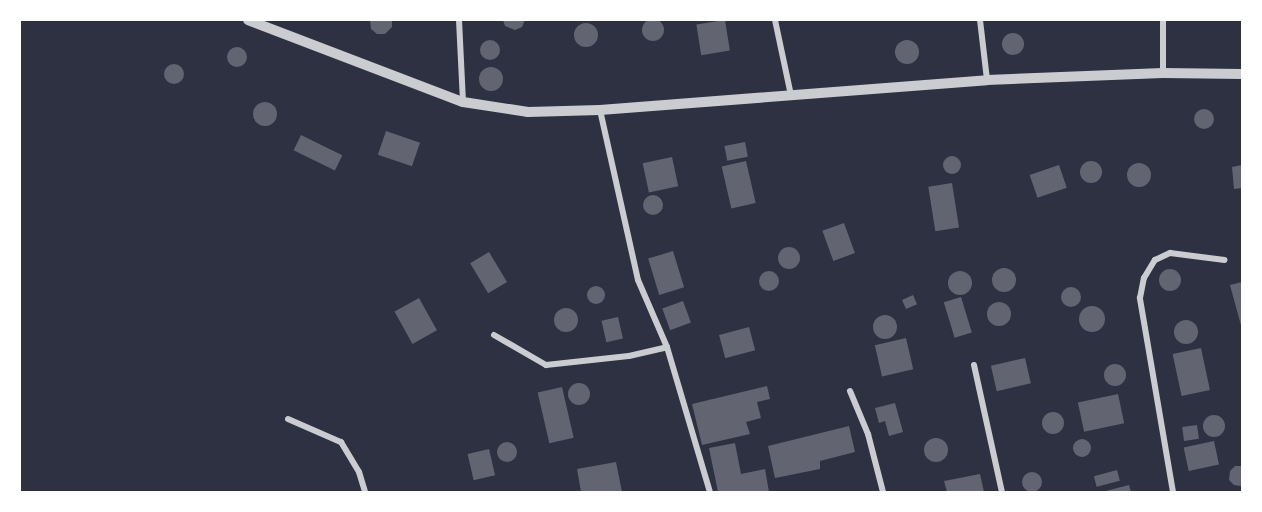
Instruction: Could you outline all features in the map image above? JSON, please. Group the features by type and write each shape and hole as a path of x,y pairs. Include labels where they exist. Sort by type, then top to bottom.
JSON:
{"street":[{"path":"248,20 463,102 528,112 600,110 987,80 1163,73 1242,74"},
{"path":"459,20 463,102"},
{"path":"775,20 791,95"},
{"path":"980,20 987,80"},
{"path":"1163,20 1163,73"},
{"path":"600,110 638,280 667,347 710,492"},
{"path":"1173,492 1140,298 1144,278 1155,260 1170,253 1225,260"},
{"path":"494,335 546,365 629,356 667,347"},
{"path":"974,364 1002,492"},
{"path":"850,391 868,434 883,492"},
{"path":"288,419 341,442 359,472 365,492"}],"building":[{"path":"649,19 657,19 664,26 664,34 657,41 649,41 642,34 642,26"},
{"path":"370,20 392,20 392,27 385,34 377,34 371,29"},
{"path":"503,20 525,20 522,27 515,30 505,26"},
{"path":"725,20 730,51 701,55 696,25"},
{"path":"586,23 594,27 598,35 594,43 586,47 578,43 574,35 578,27"},
{"path":"1013,33 1021,36 1024,44 1021,52 1013,55 1005,52 1002,44 1005,36"},
{"path":"490,40 497,43 500,50 497,57 490,60 483,57 480,50 483,43"},
{"path":"907,40 915,44 919,52 915,60 907,64 899,60 895,52 899,44"},
{"path":"233,47 241,47 247,53 247,61 241,67 233,67 227,61 227,53"},
{"path":"170,64 178,64 184,70 184,78 178,84 170,84 164,78 164,70"},
{"path":"491,67 500,70 503,79 500,88 491,91 482,88 479,79 482,70"},
{"path":"265,102 273,106 277,114 273,122 265,126 257,122 253,114 257,106"},
{"path":"1200,109 1208,109 1214,115 1214,123 1208,129 1200,129 1194,123 1194,115"},
{"path":"386,131 420,143 412,166 378,155"},
{"path":"301,135 342,155 335,170 294,150"},
{"path":"745,142 748,157 727,161 724,146"},
{"path":"948,156 956,156 961,161 959,172 948,174 943,169 943,161"},
{"path":"672,157 678,186 649,193 643,163"},
{"path":"746,161 756,203 731,209 722,167"},
{"path":"1087,161 1095,161 1102,168 1102,176 1095,183 1087,183 1080,176 1080,168"},
{"path":"1139,163 1148,166 1151,175 1148,184 1139,187 1130,184 1127,175 1130,166"},
{"path":"1059,165 1067,188 1038,198 1030,175"},
{"path":"1242,165 1242,188 1234,189 1232,167"},
{"path":"952,183 959,227 935,231 928,187"},
{"path":"649,195 657,195 663,201 663,209 657,215 649,215 643,209 643,201"},
{"path":"844,223 855,253 833,261 822,231"},
{"path":"785,247 793,247 800,254 800,262 793,269 785,269 778,262 778,254"},
{"path":"673,251 684,287 659,295 648,259"},
{"path":"489,252 507,282 488,293 470,263"},
{"path":"1004,268 1009,269 1015,275 1015,285 1009,291 1004,292 999,291 993,285 992,280 993,275 999,269"},
{"path":"1170,269 1178,272 1181,280 1178,288 1170,291 1162,288 1159,280 1162,272"},
{"path":"769,271 776,274 779,281 776,288 769,291 762,288 759,281 762,274"},
{"path":"960,271 968,275 972,283 968,291 960,295 952,291 948,283 952,275"},
{"path":"1242,282 1242,329 1230,285"},
{"path":"596,286 602,289 605,295 602,301 596,304 590,301 587,295 590,289"},
{"path":"1067,287 1075,287 1081,293 1081,301 1075,307 1067,307 1061,301 1061,293"},
{"path":"913,295 917,304 906,309 902,300"},
{"path":"961,297 972,332 955,338 944,302"},
{"path":"419,298 437,330 412,344 395,312"},
{"path":"683,301 691,323 670,330 662,309"},
{"path":"999,302 1007,306 1011,314 1007,322 999,326 991,322 987,314 991,306"},
{"path":"1092,306 1101,310 1105,319 1101,328 1092,332 1083,328 1079,319 1083,310"},
{"path":"566,308 574,312 578,320 574,328 566,332 558,328 554,320 558,312"},
{"path":"885,315 894,318 897,327 894,336 885,339 876,336 873,327 876,318"},
{"path":"618,317 623,338 606,342 601,321"},
{"path":"1186,320 1195,323 1198,332 1195,341 1186,344 1177,341 1174,332 1177,323"},
{"path":"749,327 755,350 725,358 719,335"},
{"path":"906,338 913,369 882,376 875,345"},
{"path":"1201,348 1210,390 1182,396 1173,354"},
{"path":"1025,358 1031,383 997,391 991,366"},
{"path":"1115,364 1123,367 1126,375 1123,383 1115,386 1107,383 1104,375 1107,367"},
{"path":"579,383 587,386 590,394 587,402 579,405 571,402 568,394 571,386"},
{"path":"767,386 770,399 757,402 761,418 746,422 750,434 702,445 692,404"},
{"path":"562,387 574,438 549,443 538,393"},
{"path":"1118,394 1124,423 1084,432 1078,403"},
{"path":"895,403 903,432 889,436 885,421 879,423 875,408"},
{"path":"1053,412 1061,415 1064,423 1061,431 1053,434 1045,431 1042,423 1045,415"},
{"path":"1214,415 1224,422 1225,426 1218,436 1214,437 1204,430 1203,426 1210,416"},
{"path":"1197,425 1199,439 1184,441 1182,427"},
{"path":"849,426 855,452 820,461 820,469 775,478 768,446"},
{"path":"936,438 944,442 948,450 944,458 936,462 928,458 924,450 928,442"},
{"path":"1082,439 1088,442 1091,448 1088,454 1082,457 1076,454 1073,448 1076,442"},
{"path":"1214,441 1219,464 1189,471 1184,447"},
{"path":"503,442 511,442 517,448 517,456 511,462 503,462 497,456 497,448"},
{"path":"735,443 741,474 765,469 769,492 718,492 709,448"},
{"path":"489,449 495,475 474,480 468,454"},
{"path":"616,462 622,492 581,492 577,469"},
{"path":"1235,466 1242,466 1241,486 1234,485 1229,480 1230,471"},
{"path":"1117,470 1120,481 1097,487 1094,476"},
{"path":"1028,472 1036,472 1042,478 1042,486 1036,492 1028,492 1022,486 1022,478"},
{"path":"980,474 984,492 947,492 944,481"},
{"path":"1129,485 1131,492 1102,492"}]}
